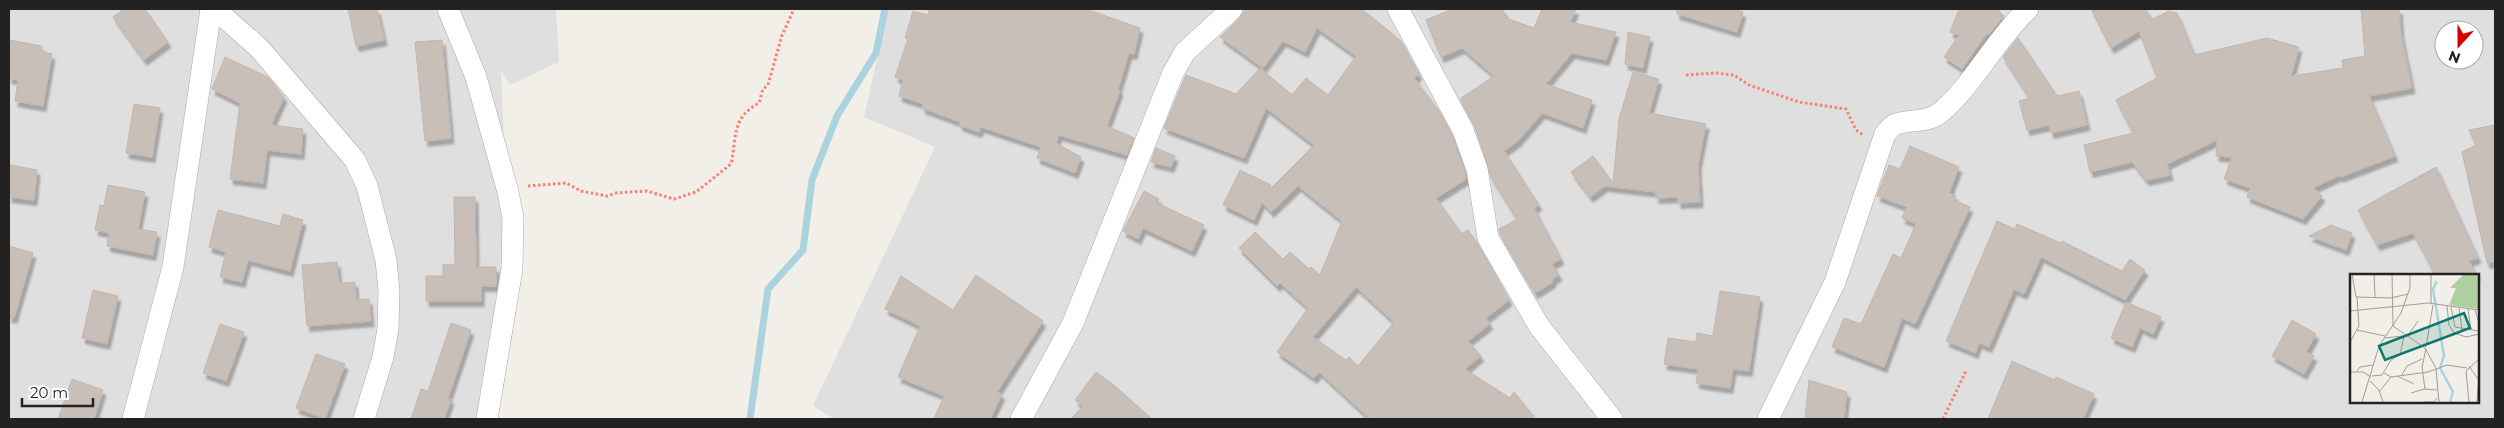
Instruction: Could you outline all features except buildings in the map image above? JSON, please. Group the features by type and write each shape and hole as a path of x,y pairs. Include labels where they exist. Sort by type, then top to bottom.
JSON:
{"street":[{"path":"133,419 173,266 213,9"},
{"path":"213,9 260,49 355,160 368,186 386,260 389,291 388,329 383,357 364,419"},
{"path":"448,9 476,77 508,192 513,218 512,269 487,419"},
{"path":"1021,419 1072,323 1172,73 1185,52 1232,9"},
{"path":"1398,9 1463,130 1477,169 1488,238 1522,300 1539,326 1612,419"},
{"path":"1768,419 1835,282 1885,134 1895,124 1923,120 1939,114 1954,99 2008,28 2028,9"}],"path":[{"path":"508,192 536,184 566,183 581,191 607,196 616,192 647,191 674,199 696,192 731,164 739,120 749,108 759,103 763,89 768,85 782,35 794,9"},
{"path":"1686,75 1714,73 1734,75 1749,85 1799,102 1846,110 1856,130 1880,147"},
{"path":"1943,419 1966,371"}],"shaded area":[{"path":"9,9 556,9 559,62 510,85 501,70 512,336 494,419 9,419"},
{"path":"888,9 2495,9 2495,419 834,419 813,406 935,147 864,117"}],"waterway":[{"path":"750,419 768,289 803,250 812,180 837,116 876,53 885,9"}]}
